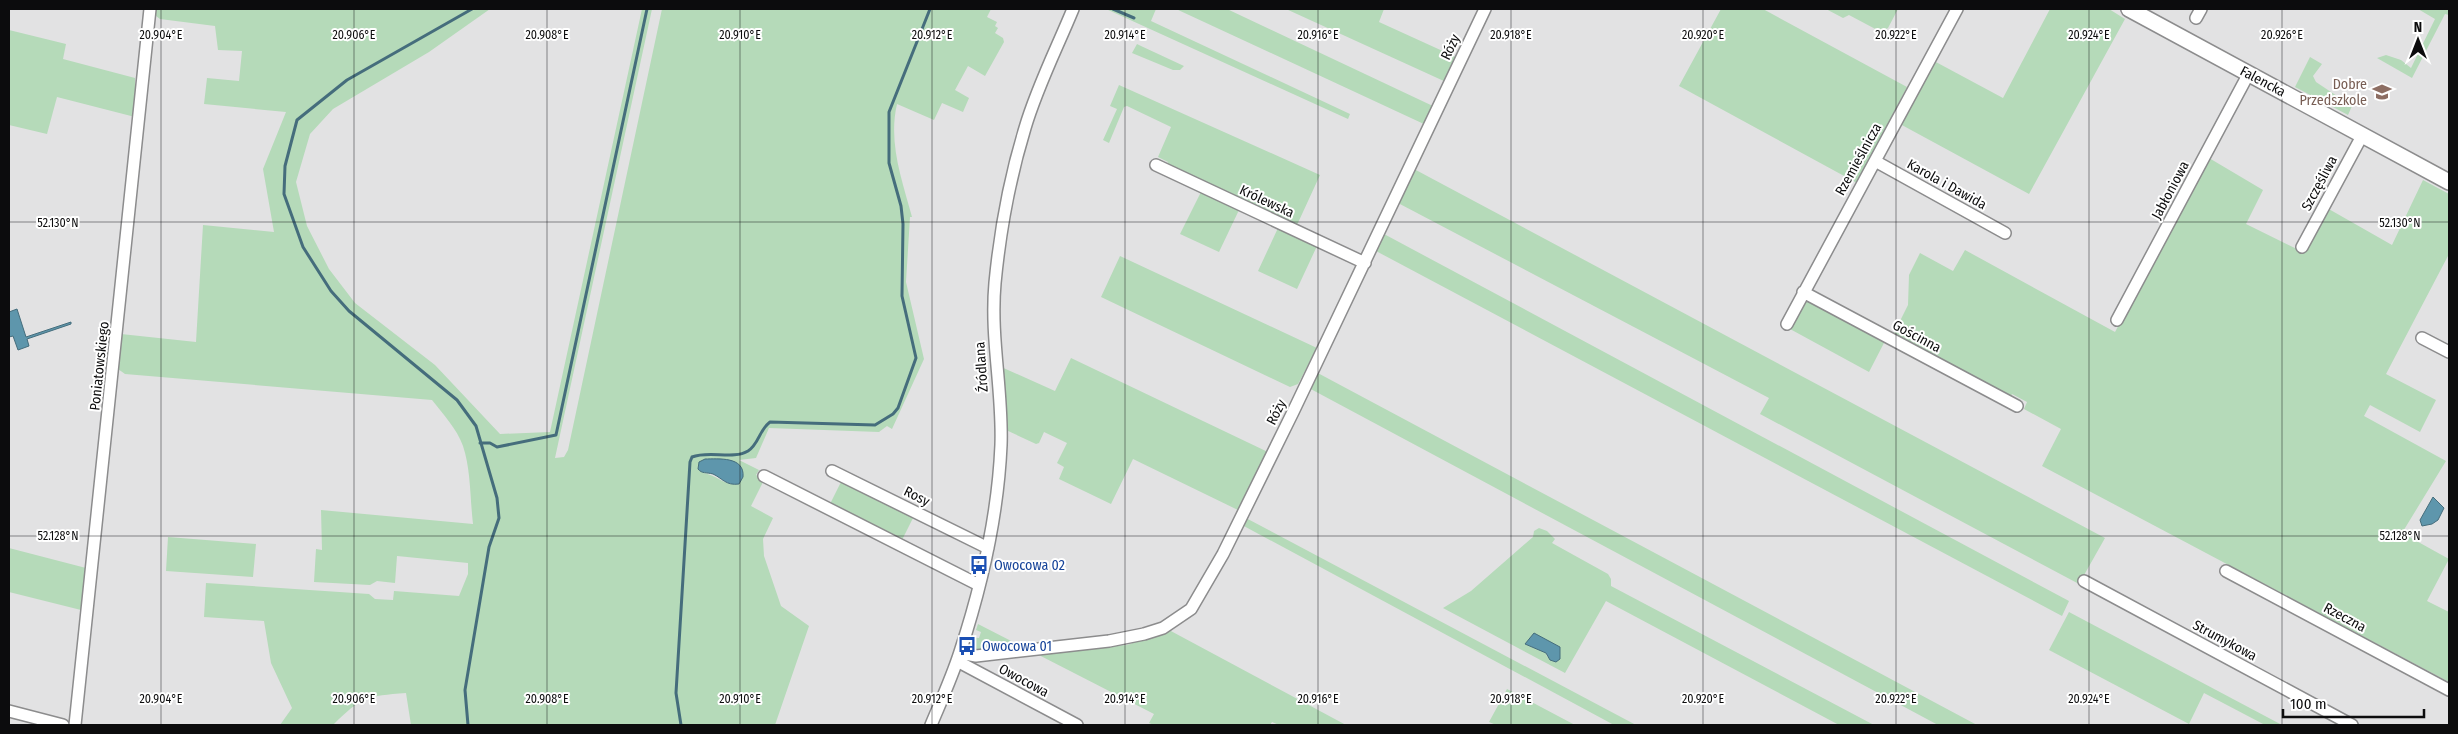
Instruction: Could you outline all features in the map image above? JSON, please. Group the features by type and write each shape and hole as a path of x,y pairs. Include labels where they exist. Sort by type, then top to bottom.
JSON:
{"street":[{"name":"Poniatowskiego","path":"75,725 150,9"},
{"name":"Źródlana","path":"931,725 958,657 979,585 993,520 1001,443 993,310 998,253 1014,167 1025,127 1073,9"},
{"name":"Róży","path":"958,657 1109,641 1163,628 1190,610 1223,554 1365,263 1485,9"},
{"name":"Rzemieślnicza","path":"1787,324 1957,9"},
{"name":"Falencka","path":"2129,9 2449,182"},
{"name":"Jabłoniowa","path":"2117,320 2249,73"},
{"name":"Szczęśliwa","path":"2302,247 2363,134"},
{"name":"Karola i Dawida","path":"1875,161 2005,232"},
{"name":"Królewska","path":"1156,165 1365,263"},
{"name":"Gościnna","path":"1803,292 2016,406"},
{"path":"2422,338 2449,352"},
{"name":"Rosy","path":"832,471 988,548"},
{"path":"764,476 979,585"},
{"name":"Rzeczna","path":"2226,571 2449,690"},
{"name":"Strumykowa","path":"2084,581 2352,725"},
{"name":"Owocowa","path":"958,657 1058,721 1077,725"},
{"path":"9,711 63,725"}],"green space":[{"path":"154,9 490,9 429,52 333,109 310,134 296,182 307,226 329,269 355,303 435,365 500,434 550,432 642,9 652,9 555,458 564,457 568,450 662,9 991,9 987,17 997,22 995,26 998,28 995,33 1003,38 1004,42 985,76 968,66 955,90 969,98 963,112 942,103 934,120 897,104 894,133 895,147 900,175 912,217 910,217 906,282 924,359 892,429 887,426 879,432 769,428 756,458 739,460 759,470 756,475 764,480 751,506 773,518 763,539 764,556 781,606 809,626 775,725 411,725 406,693 382,695 358,703 333,725 280,725 292,708 271,663 264,621 204,617 206,583 369,594 375,599 393,600 394,591 459,596 468,574 468,563 397,556 395,583 377,581 370,585 314,582 316,549 322,550 321,510 473,524 468,465 463,446 457,434 432,400 125,374 118,369 121,334 196,342 203,225 274,232 263,169 286,112 204,104 207,78 239,81 242,51 218,50 215,26 160,19 156,16","holes":["703,473 743,477 739,484 734,484"]},
{"path":"1106,9 1156,9 1151,21 1350,114 1348,119"},
{"path":"1176,9 1227,9 1435,107 1426,125"},
{"path":"1286,9 1384,9 1379,22 1458,58 1446,82"},
{"path":"1721,9 1763,9 1907,87 1857,183 1679,86"},
{"path":"1826,9 1898,9 1888,28 1881,32 1849,15 1843,18"},
{"path":"2050,9 2109,9 2125,19 2029,194 1900,124 1934,61 2003,98"},
{"path":"2418,9 2449,9 2449,15 2445,14 2412,78 2377,58 2386,55 2401,60 2411,68 2435,19"},
{"path":"9,30 66,44 63,59 135,78 135,117 57,97 47,134 9,125"},
{"path":"1137,44 1184,66 1180,70 1173,70 1132,53"},
{"path":"2310,57 2322,64 2313,76 2316,82 2352,106 2348,115 2295,87"},
{"path":"1119,85 1320,175 1297,225 1167,164 1168,162 1158,157 1171,127 1127,106 1124,107 1109,143 1103,140 1117,109 1110,106"},
{"path":"2209,158 2263,190 2246,224 2303,252 2327,208 2392,245 2423,180 2449,194 2449,254 2386,374 2436,400 2420,432 2370,405 2364,416 2446,461 2402,533 2449,559 2427,601 2449,612 2449,682 2042,466 2061,429 2024,409 2027,402 2012,394 2010,398 1893,335 1908,305 1909,275 1920,253 1953,271 1965,250 2115,332"},
{"path":"1414,169 2105,538 2079,584 1760,414 1769,398 1398,203"},
{"path":"1201,192 1239,210 1219,252 1180,234"},
{"path":"1278,228 1317,246 1297,289 1258,271"},
{"path":"1384,234 2069,601 2062,616 1376,251"},
{"path":"1120,256 1317,348 1298,384 1290,387 1101,297"},
{"path":"1806,299 1885,341 1869,372 1790,329"},
{"path":"1071,358 1270,453 1240,511 1133,459 1111,504 1059,479 1064,467 1057,463 1067,443 1044,432 1039,443 1036,444 1006,430 999,366 1055,391"},
{"path":"1314,371 1977,725 1938,725 1307,387"},
{"path":"842,480 914,516 901,542 829,506"},
{"path":"1244,517 1636,725 1614,725 1242,525"},
{"path":"1539,528 1547,531 1555,539 1552,543 1608,574 1611,579 1611,586 1874,725 1839,725 1606,601 1565,673 1443,608 1471,591 1533,537 1534,531","holes":["1525,644 1560,647 1547,657 1546,653"]},
{"path":"168,537 256,544 253,577 166,571"},
{"path":"9,548 86,568 81,610 9,592"},
{"path":"2069,612 2282,725 2265,725 2204,693 2189,724 2049,650"},
{"path":"978,624 1021,646 978,652 968,649 971,637 979,638 981,632 976,630"},
{"path":"1169,630 1346,725 1279,725 1272,722 1270,725 1154,725 1149,723 1154,714 1033,652 1127,645"},
{"path":"1507,689 1575,725 1496,725 1489,722"}],"water":[{"path":"17,309 26,337 71,322 71,324 27,339 29,346 18,350 13,336 9,337 9,312"},
{"path":"705,459 730,460 740,465 743,477 739,484 727,483 713,474 700,471 698,469 699,462"},
{"path":"2433,497 2444,508 2438,520 2432,524 2422,526 2420,520"},
{"path":"1534,633 1560,647 1560,659 1556,662 1550,660 1546,653 1525,644"}],"waterway":[{"path":"468,725 465,690 489,547 499,518 497,498 476,426 457,400 349,311 331,291 303,247 284,194 285,166 297,120 347,80 472,9"},
{"path":"480,443 490,443 497,447 556,435 647,9"},
{"path":"681,725 676,693 690,462 692,457 706,454 742,454 755,445 763,429 770,422 875,425 893,414 898,408 916,358 902,296 903,224 901,206 889,163 889,112 930,9"},
{"path":"1113,9 1134,18"}],"place":[{"name":"Dobre Przedszkole","path":"2382,92"},
{"name":"Owocowa 02","path":"979,565"},
{"name":"Owocowa 01","path":"967,646"}]}
